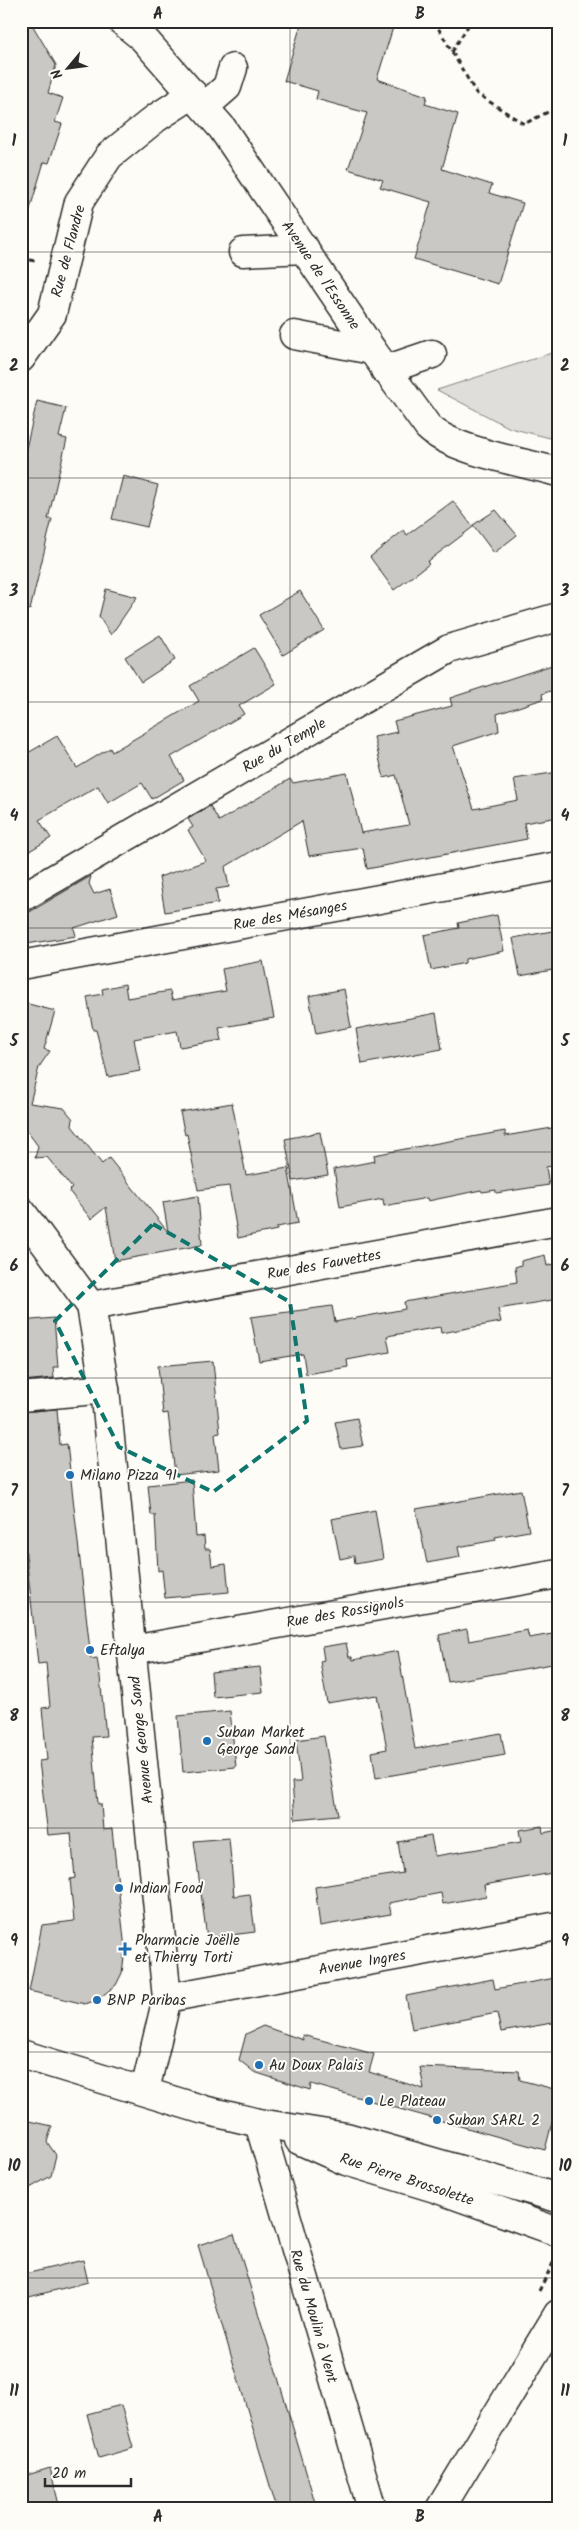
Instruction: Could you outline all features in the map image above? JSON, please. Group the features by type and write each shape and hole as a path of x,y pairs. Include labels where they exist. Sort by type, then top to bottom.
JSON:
{"street":[{"name":"Avenue de l'Essonne","path":"122,21 143,38 222,128 378,360 420,418 436,435 458,445 558,472"},
{"name":"Rue de Flandre","path":"21,358 52,314 79,202 109,156 156,118 227,87 233,68"},
{"path":"243,252 305,250"},
{"path":"294,334 378,360 432,354"},
{"name":"Rue du Temple","path":"21,898 449,649 558,617"},
{"name":"Rue des Mésanges","path":"21,964 558,866"},
{"name":"Avenue George Sand","path":"21,1211 91,1306 105,1388 167,1998 145,2090"},
{"name":"Rue des Fauvettes","path":"91,1306 558,1221"},
{"path":"21,1397 105,1388"},
{"name":"Rue des Rossignols","path":"132,1650 558,1574"},
{"name":"Avenue Ingres","path":"167,1998 558,1926"},
{"name":"Rue Pierre Brossolette","path":"21,2054 145,2090 204,2110 258,2123 346,2138 558,2198"},
{"name":"Rue Pierre Brossolette","path":"258,2123 346,2161 435,2188 558,2232"},
{"name":"Rue du Moulin à Vent","path":"258,2123 372,2509"},
{"path":"440,2509 558,2314"}],"path":[{"path":"434,21 476,93 524,124 558,107"},
{"path":"452,52 471,21"}],"highlighted area":[{"path":"153,1224 290,1302 307,1421 213,1492 119,1447 55,1321"}],"shaded area":[{"path":"558,351 558,440 510,428 437,390"}],"building":[{"path":"21,21 30,21 56,65 48,93 63,98 55,122 62,124 49,163 44,162 27,219 21,218"},
{"path":"302,21 395,21 377,79 427,96 425,104 458,114 442,169 492,185 489,193 523,203 498,284 414,259 431,202 380,187 383,180 348,169 367,113 316,99 318,91 284,81"},
{"path":"37,401 66,408 59,437 67,439 48,519 52,519 30,610 21,609 21,470"},
{"path":"123,476 158,485 147,527 112,519"},
{"path":"453,501 473,527 394,590 370,557 404,530 407,535"},
{"path":"496,510 517,535 494,553 473,525"},
{"path":"106,589 137,597 111,635 99,617"},
{"path":"300,591 324,630 283,655 259,615"},
{"path":"160,635 175,660 141,682 125,657"},
{"path":"254,648 276,684 239,706 244,714 171,757 184,780 152,799 142,783 108,803 98,786 39,820 51,838 21,856 21,757 57,736 77,768 110,748 112,752 199,701 190,686"},
{"path":"558,663 558,688 542,694 543,699 497,714 499,731 453,746 474,809 518,800 514,779 558,772 558,817 524,823 527,839 367,869 363,848 309,856 302,821 225,867 229,887 216,889 218,903 165,912 159,877 206,861 188,830 193,827 188,819 210,806 219,821 290,779 293,783 347,773 361,833 409,825 396,775 384,778 374,737 397,732 394,721 452,706 450,698"},
{"path":"91,876 89,884 94,894 110,889 118,914 74,928 76,936 27,944 21,917"},
{"path":"497,915 504,951 465,959 465,963 431,970 424,935 459,928 458,923"},
{"path":"558,930 558,969 520,976 513,938"},
{"path":"263,961 274,1018 219,1028 222,1040 180,1047 177,1031 134,1039 140,1071 108,1077 96,1030 93,1030 87,997 103,994 102,989 125,984 127,998 170,991 172,1000 226,991 222,969"},
{"path":"344,989 351,1027 316,1034 309,996"},
{"path":"21,1002 55,1011 44,1049 50,1051 39,1067 30,1103 64,1108 73,1119 72,1126 102,1164 109,1158 168,1232 163,1202 198,1196 202,1245 115,1261 106,1207 91,1219 69,1191 72,1188 47,1157 35,1158 38,1146 21,1123"},
{"path":"436,1013 442,1049 362,1064 356,1029"},
{"path":"232,1103 246,1175 288,1168 298,1223 277,1227 277,1230 238,1238 229,1186 198,1190 187,1134 185,1135 180,1112"},
{"path":"558,1127 558,1165 546,1167 549,1185 496,1193 496,1190 482,1192 481,1190 428,1201 427,1198 384,1206 383,1199 340,1207 334,1169 375,1161 374,1155 405,1149 505,1131 505,1136"},
{"path":"320,1132 328,1175 293,1181 285,1139"},
{"path":"545,1255 547,1266 558,1263 558,1299 498,1309 501,1322 441,1333 440,1327 387,1336 390,1352 347,1360 348,1367 306,1374 303,1354 259,1361 251,1317 332,1306 335,1322 405,1309 404,1302 517,1282 515,1267 521,1265 521,1261"},
{"path":"54,1318 58,1367 53,1367 54,1378 21,1381 21,1321"},
{"path":"213,1361 220,1433 215,1434 219,1470 175,1475 168,1413 163,1414 158,1366"},
{"path":"57,1409 60,1445 67,1444 91,1659 97,1658 100,1677 106,1736 92,1737 98,1804 101,1804 103,1830 112,1829 125,1949 122,1973 116,1985 97,2000 85,2004 29,1991 42,1925 74,1921 70,1879 75,1878 71,1833 48,1835 39,1761 47,1760 42,1708 50,1707 46,1663 38,1664 21,1509 21,1412"},
{"path":"357,1418 363,1446 341,1449 335,1422"},
{"path":"192,1480 196,1537 204,1536 205,1549 210,1549 212,1566 226,1564 229,1592 165,1598 162,1570 158,1571 155,1515 151,1515 148,1485"},
{"path":"521,1490 529,1531 495,1537 496,1540 458,1547 460,1557 427,1563 416,1509"},
{"path":"375,1510 383,1559 355,1564 354,1556 340,1559 332,1519"},
{"path":"467,1629 469,1641 527,1630 529,1638 558,1633 558,1663 448,1682 439,1635"},
{"path":"346,1643 349,1657 352,1657 353,1660 398,1651 415,1749 501,1733 505,1755 376,1778 372,1752 387,1749 377,1695 327,1703 320,1661 324,1660 322,1647"},
{"path":"260,1667 263,1692 213,1697 211,1672"},
{"name":"Suban Market George Sand","path":"230,1711 236,1767 183,1772 178,1716"},
{"path":"324,1736 338,1815 295,1819 292,1782 301,1782 296,1740"},
{"path":"542,1826 543,1833 558,1830 558,1872 484,1885 486,1896 443,1904 441,1893 389,1903 391,1914 320,1926 315,1887 403,1873 398,1842 431,1836 435,1856 521,1842 519,1830"},
{"path":"229,1838 234,1896 250,1894 255,1932 207,1938 194,1841"},
{"path":"555,1978 558,2022 501,2032 497,2013 412,2029 406,1996 493,1979 495,1989"},
{"path":"263,2026 303,2040 302,2035 374,2054 369,2072 424,2089 420,2067 519,2071 520,2080 554,2089 558,2099 545,2150 311,2084 310,2090 254,2072 239,2060 246,2034"},
{"path":"21,2119 52,2126 47,2142 56,2155 51,2176 21,2193"},
{"path":"234,2234 317,2509 277,2509 198,2245"},
{"path":"83,2260 88,2282 21,2299 21,2275"},
{"path":"121,2405 133,2448 99,2458 87,2414"},
{"path":"50,2468 60,2509 21,2509 21,2477"}],"place":[{"name":"Milano Pizza 91","path":"70,1475"},
{"name":"Eftalya","path":"90,1650"},
{"name":"Suban Market George Sand","path":"207,1741"},
{"name":"Indian Food","path":"119,1888"},
{"name":"Pharmacie Joëlle et Thierry Torti","path":"125,1949"},
{"name":"BNP Paribas","path":"97,2000"},
{"name":"Au Doux Palais","path":"259,2065"},
{"name":"Le Plateau","path":"369,2101"},
{"name":"Suban SARL 2","path":"437,2120"}]}
